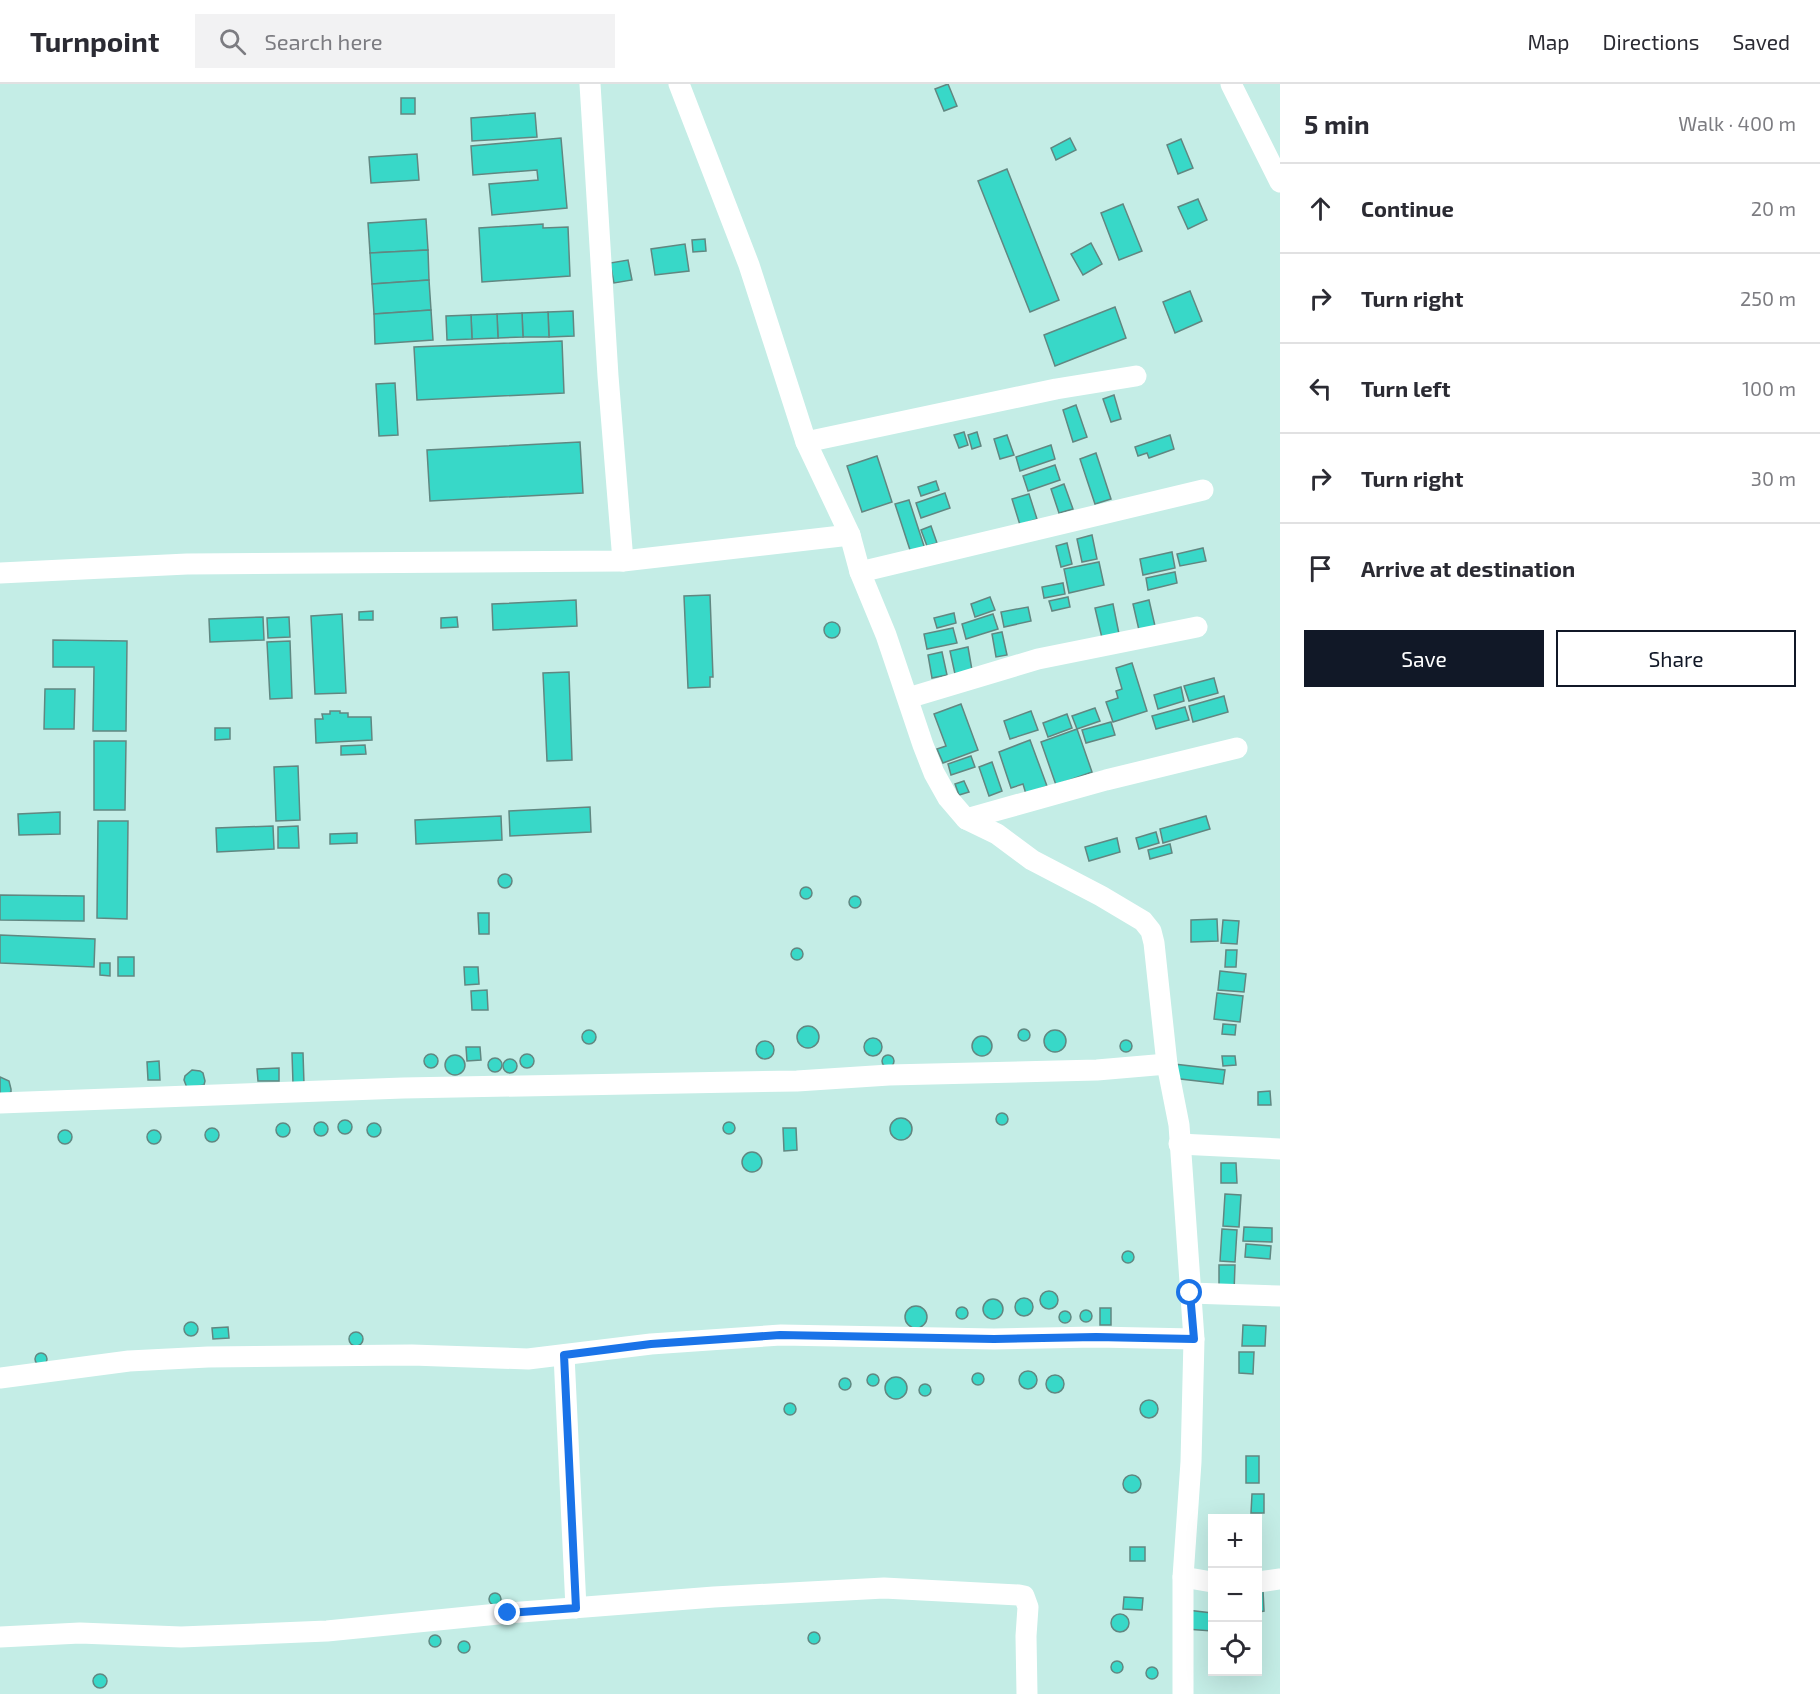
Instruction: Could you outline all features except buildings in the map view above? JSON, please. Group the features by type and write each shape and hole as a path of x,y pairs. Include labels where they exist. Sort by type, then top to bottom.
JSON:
{"street":[{"path":"590,84 608,376 623,561"},
{"path":"679,84 749,265 806,442 850,535 860,572 886,635 934,773 948,798 966,819 997,834 1032,860 1143,921 1154,943 1167,1064 1179,1125 1194,1339 1191,1462 1183,1577 1183,1694"},
{"path":"1231,84 1280,182"},
{"path":"806,442 1056,389 1136,376"},
{"path":"860,572 1203,490"},
{"path":"0,573 187,564 623,561 850,535"},
{"path":"908,698 1038,659 1197,627"},
{"path":"966,819 1106,780 1237,748"},
{"path":"0,1102 403,1088 797,1081 889,1075 1097,1070 1167,1064"},
{"path":"1179,1144 1280,1149"},
{"path":"1190,1293 1280,1296"},
{"path":"0,1378 119,1362 208,1357 412,1355 528,1359 651,1344 780,1335 994,1339 1096,1337 1194,1339"},
{"path":"564,1355 576,1608"},
{"path":"1183,1577 1208,1581"},
{"path":"1262,1581 1280,1579"},
{"path":"0,1637 80,1633 181,1637 327,1631 508,1613 884,1588 1019,1595 1024,1596 1028,1607 1027,1694"}],"route":[{"path":"508,1613 576,1608 564,1355 651,1344 780,1335 830,1334 994,1339 1096,1337 1194,1339 1190,1293"}]}
